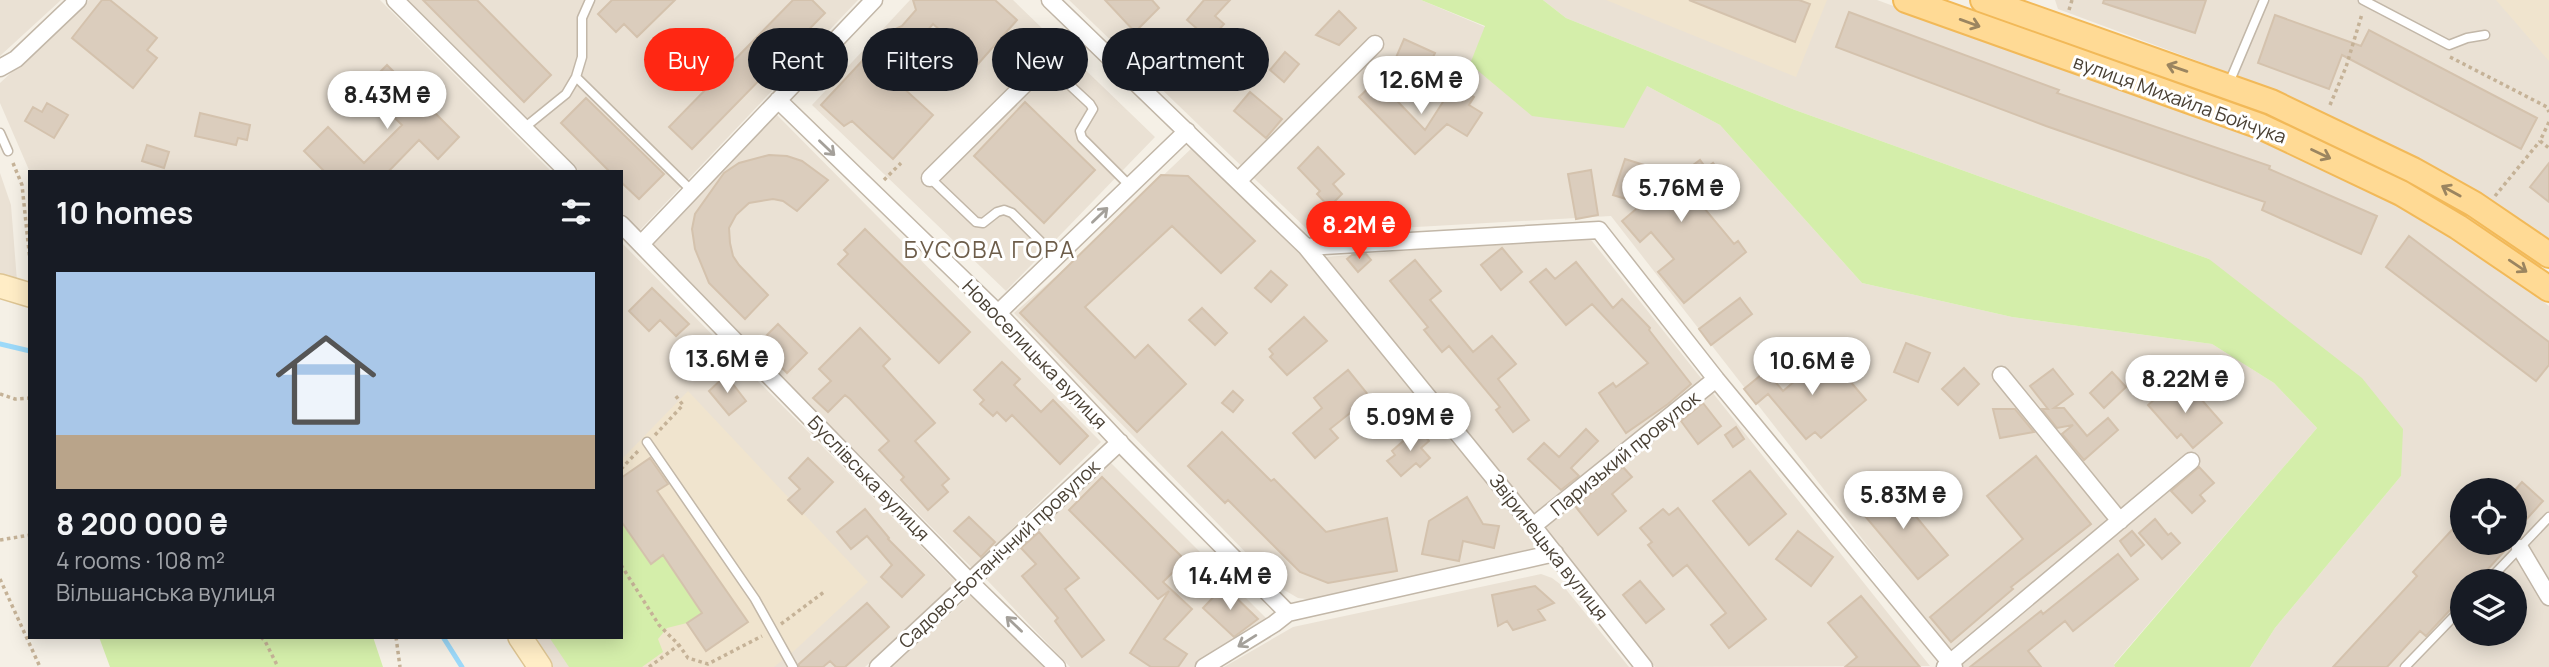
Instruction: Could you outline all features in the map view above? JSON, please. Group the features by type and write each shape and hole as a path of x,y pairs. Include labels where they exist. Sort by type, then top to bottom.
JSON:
{"main road":[{"name":"вулиця Михайла Бойчука","path":"1906,0 2260,126 2401,193 2458,227 2549,289"},
{"name":"вулиця Михайла Бойчука","path":"1983,0 2271,102 2413,170 2474,204 2549,255"}],"street":[{"path":"0,68 16,60 79,0"},
{"path":"395,0 566,170"},
{"path":"641,244 874,0"},
{"name":"Звіринецька вулиця","path":"1050,0 1306,247 1555,553 1640,666"},
{"path":"1238,181 1375,44"},
{"path":"930,178 1019,91"},
{"name":"Новоселицька вулиця","path":"778,100 998,313 1288,613"},
{"path":"998,313 1187,131"},
{"name":"Буслівська вулиця","path":"623,226 970,582 1057,667"},
{"path":"1306,247 1599,230 1716,379 1950,666 2191,461"},
{"path":"0,286 28,294"},
{"path":"2001,375 2120,521"},
{"name":"Паризький провулок","path":"1533,526 1716,379"},
{"name":"Садово-Ботанічний провулок","path":"878,667 1120,442"},
{"path":"1204,667 1288,613 1555,553"},
{"path":"2524,555 2549,597"},
{"path":"521,639 540,667"}],"lane":[{"path":"524,128 566,94 576,77 582,57 582,19 590,0"},
{"path":"2228,86 2264,0"},
{"path":"2363,0 2449,45 2485,35"},
{"path":"576,77 692,191"},
{"path":"1076,91 1093,109 1080,131 1082,138 1130,186"},
{"path":"0,133 8,151"},
{"path":"930,178 976,222 982,223 1004,209 1012,213 1056,257"},
{"path":"650,439 755,599 793,667"},
{"path":"2527,541 2549,517"},
{"path":"2500,569 2513,555"},
{"path":"2405,667 2450,620"}],"path":[{"path":"2330,105 2346,67 2362,12"},
{"path":"2549,122 2540,141 2549,148"},
{"path":"8,151 22,185 28,242"},
{"path":"873,192 901,163"},
{"path":"0,394 15,399 28,398"},
{"path":"650,439 683,405 675,395"},
{"path":"0,540 28,535"},
{"path":"623,568 659,625 688,658 708,664 772,630 824,592"},
{"path":"0,579 40,667"},
{"path":"263,639 278,667"},
{"path":"396,639 400,667"},
{"path":"649,667 679,645"}],"shaded area":[{"path":"0,0 61,0 0,56"},
{"path":"89,0 380,0 550,170 29,170 0,103 0,83"},
{"path":"397,0 858,0 831,28 748,28 748,91 772,91 639,231 623,216 623,170 575,170"},
{"path":"910,0 1013,0 1042,28 992,28 992,91 1088,91 1088,72 1102,86 1102,91 1107,91 1155,137 1006,291 812,105 825,91 848,91 848,66 862,51 862,91 978,91 978,28 884,28"},
{"path":"1069,0 1421,0 1485,27 1647,86 1720,125 1862,283 2012,317 2212,344 2274,383 2317,428 2114,664 2115,667 1962,667 1611,216 1311,233 1164,91 1269,91 1269,28 1102,28 1102,32"},
{"path":"1543,0 1877,0 2280,146 2374,190 2463,242 2549,306 2549,667 2250,667 2275,628 2401,476 2209,259 1795,110 1566,18"},
{"path":"1606,0 1827,0 1796,77"},
{"path":"2055,0 2549,0 2549,238 2441,174 2249,80 2058,9"},
{"path":"2496,0 2549,0 2549,61"},
{"path":"776,114 1101,442 972,568 650,244"},
{"path":"1195,145 1310,260 1534,537 1533,551 1323,601 1298,598 1279,587 1014,313 1077,258"},
{"path":"0,173 11,205 17,281 0,275"},
{"path":"1588,236 1930,666 1655,667 1326,257"},
{"path":"623,244 957,583 865,667 553,667 532,639 623,639"},
{"path":"688,391 868,582 774,667 596,667 619,639 623,639 623,458"},
{"path":"1109,461 1273,625 1198,667 1070,667 987,580"},
{"path":"1541,574 1564,587 1629,667 1224,667 1293,627"},
{"path":"973,593 1048,667 890,667"}],"green space":[{"path":"1421,0 1543,0 1566,18 1795,110 2209,259 2362,378 2403,429 2401,476 2275,628 2250,667 2115,667 2317,428 2274,383 2212,344 2012,317 1862,283 1720,125 1647,86 1624,128 1532,116 1470,64 1485,26"},
{"path":"623,524 650,563 663,555 702,613 687,623 667,628 658,639 663,652 642,667 569,667 550,639 623,639"},
{"path":"100,639 374,639 383,667 110,667"}],"building":[{"path":"102,0 110,0 157,38 147,50 157,58 133,88 72,38"},
{"path":"423,0 477,0 551,75 524,102"},
{"path":"612,0 675,0 637,37 624,24 616,32 598,14"},
{"path":"793,0 812,0 825,13 810,28 766,28"},
{"path":"913,0 995,0 1017,20 1010,28 992,28 992,48 978,64 978,28 938,28 933,24 930,28 898,28 916,10"},
{"path":"1105,0 1152,0 1159,8 1139,28 1131,28"},
{"path":"1204,0 1230,0 1215,16 1224,24 1220,28 1196,28 1187,20"},
{"path":"1689,0 1799,0 1810,4 1795,42"},
{"path":"2104,0 2206,0 2195,33 2103,3"},
{"path":"1339,11 1356,28 1339,45 1316,35"},
{"path":"1849,12 2059,90 2057,93 2270,166 2269,169 2377,216 2361,254 2262,210 2265,202 2046,126 1836,47"},
{"path":"2275,15 2361,46 2369,30 2537,118 2521,149 2342,55 2329,89 2258,63"},
{"path":"1404,39 1435,53 1421,82 1391,69"},
{"path":"748,46 749,91 692,149 669,127 704,91 734,91 734,60"},
{"path":"1285,52 1299,64 1284,82 1270,70"},
{"path":"862,61 862,91 907,91 933,115 893,159 852,121 844,126 821,105 834,91 848,91 848,76"},
{"path":"387,65 459,137 438,159 419,140 390,170 323,170 304,151 328,127 364,163 402,125 364,88"},
{"path":"1377,80 1425,130 1450,91 1455,93 1459,87 1474,97 1469,105 1482,113 1467,136 1447,124 1415,154 1359,97"},
{"path":"1250,92 1282,119 1266,138 1234,111"},
{"path":"586,98 664,174 639,199 623,184 623,170 608,170 561,123"},
{"path":"1025,102 1095,170 1044,223 974,156"},
{"path":"47,103 68,115 54,138 25,121 33,107 42,112"},
{"path":"200,113 250,125 247,140 238,138 236,145 195,136"},
{"path":"147,145 169,152 164,168 142,161"},
{"path":"1318,147 1344,174 1333,184 1342,194 1329,207 1317,194 1320,191 1298,168"},
{"path":"769,155 787,156 802,161 828,180 797,211 783,201 773,199 749,203 736,215 729,228 733,256 768,295 745,319 709,283 695,249 692,229 695,214 724,173 739,163"},
{"path":"1625,159 1644,165 1640,177 1666,185 1700,160 1706,168 1713,163 1731,187 1704,208 1734,244 1738,241 1746,252 1684,303 1658,272 1674,259 1651,232 1640,242 1622,221 1642,204 1613,195"},
{"path":"2549,163 2549,202 2530,187"},
{"path":"1591,170 1598,215 1576,219 1568,174"},
{"path":"1161,175 1188,176 1255,241 1221,273 1172,226 1085,307 1135,358 1148,345 1186,384 1137,432 1020,313"},
{"path":"865,229 970,332 939,363 838,264 848,254 844,250"},
{"path":"2409,236 2549,342 2549,365 2536,381 2386,267"},
{"path":"1502,248 1522,272 1501,290 1481,265"},
{"path":"1366,254 1371,260 1358,272 1347,259 1352,255"},
{"path":"1415,260 1441,291 1430,300 1473,352 1492,336 1516,364 1498,379 1529,420 1513,432 1496,410 1500,407 1449,346 1442,352 1424,330 1428,327 1390,281"},
{"path":"1576,262 1613,308 1622,299 1650,328 1691,384 1668,404 1626,433 1599,393 1613,383 1616,387 1648,363 1592,304 1566,325 1530,282 1546,269 1555,279"},
{"path":"1271,271 1287,285 1271,302 1255,288"},
{"path":"652,288 689,324 676,336 660,320 649,331 629,311"},
{"path":"1740,298 1752,314 1711,345 1699,329"},
{"path":"1202,308 1227,333 1215,345 1189,320"},
{"path":"1304,317 1327,341 1287,375 1270,357 1273,354 1269,349"},
{"path":"778,324 807,353 787,373 758,344"},
{"path":"860,328 890,359 883,366 935,423 915,441 949,479 942,485 948,492 928,510 901,480 904,477 879,450 889,441 850,399 845,395 828,412 813,398 831,381 819,369"},
{"path":"1906,343 1930,353 1918,382 1894,372"},
{"path":"1827,354 1866,400 1821,438 1815,432 1806,439 1768,394 1756,404 1744,389 1766,371 1783,391"},
{"path":"1002,362 1020,379 1014,385 1041,412 1053,400 1088,436 1060,464 1012,415 1006,421 997,412 993,416 980,404 984,400 974,390"},
{"path":"1964,368 1979,384 1958,405 1942,389"},
{"path":"2053,369 2073,394 2054,408 2064,408 2087,436 2108,418 2118,430 2084,460 2062,434 2073,425 2057,428 2042,409 2048,409 2030,386"},
{"path":"1348,370 1370,397 1330,429 1338,438 1315,458 1293,433 1322,408 1314,398"},
{"path":"2112,372 2126,387 2104,408 2090,393"},
{"path":"726,375 746,401 729,415 709,391"},
{"path":"2174,383 2186,396 2193,390 2222,423 2193,448 2181,434 2177,438 2148,405"},
{"path":"1233,391 1243,400 1233,412 1222,403"},
{"path":"1703,403 1721,426 1698,444 1681,421"},
{"path":"1993,409 2015,409 2034,432 2000,438"},
{"path":"1736,427 1744,439 1733,447 1725,435"},
{"path":"1418,428 1429,441 1421,448 1430,458 1420,467 1416,463 1401,476 1387,461 1395,455 1392,451"},
{"path":"1586,429 1598,441 1571,468 1579,476 1561,490 1528,459 1544,443 1559,457"},
{"path":"1222,432 1271,481 1274,479 1326,532 1387,518 1397,571 1328,583 1300,572 1228,500 1225,503 1188,466"},
{"path":"2036,456 2091,524 2011,587 2013,589 1951,642 1930,617 2023,539 1987,496"},
{"path":"650,458 668,484 657,491 748,622 706,651 687,623 702,613 663,555 651,564 623,524 623,477"},
{"path":"808,458 833,482 802,514 788,500 800,489 789,478"},
{"path":"1623,467 1632,477 1612,494 1626,511 1598,535 1575,506"},
{"path":"2199,467 2214,483 2200,495 2205,501 2192,513 2171,491"},
{"path":"1750,471 1786,514 1749,545 1713,501"},
{"path":"1102,477 1185,560 1163,582 1192,609 1164,639 1187,654 1178,667 1151,667 1130,653 1169,591 1158,599 1069,510"},
{"path":"1893,482 1915,511 1913,513 1948,555 1918,579 1859,509"},
{"path":"2527,487 2543,501 2527,519"},
{"path":"1467,497 1483,524 1499,526 1494,548 1463,541 1459,561 1422,554 1429,521"},
{"path":"1678,508 1766,619 1729,648 1711,625 1726,613 1687,565 1673,576 1648,545 1652,542 1640,528 1663,509 1669,515"},
{"path":"865,509 888,539 924,575 902,597 881,577 892,565 867,536 851,549 837,532"},
{"path":"969,517 995,542 981,557 954,531"},
{"path":"2155,519 2168,535 2171,533 2180,543 2162,559 2139,533"},
{"path":"1798,531 1833,557 1811,586 1776,559"},
{"path":"2132,531 2144,545 2131,556 2120,541"},
{"path":"1039,532 1079,578 1065,589 1104,640 1082,657 1055,621 1058,618 1022,576 1036,564 1021,548"},
{"path":"2450,532 2450,555 2501,555 2488,569 2450,569 2450,610 2426,636 2420,631 2387,667 2333,667 2417,576 2413,572"},
{"path":"2118,554 2138,579 2073,631 2065,621 2028,651 2041,667 1970,667 2041,611 2043,614"},
{"path":"1640,581 1664,609 1646,623 1623,595"},
{"path":"1224,586 1258,619 1234,637 1203,608"},
{"path":"1535,586 1554,603 1538,610 1545,620 1513,630 1507,621 1498,626 1492,595"},
{"path":"1861,596 1920,667 1845,667 1857,657 1828,623"},
{"path":"867,603 889,627 845,667 836,667 830,661 823,667 799,667 799,664"}],"waterway":[{"path":"0,344 28,351"},
{"path":"444,639 462,667"}],"district":[{"name":"БУСОВА ГОРА","path":"990,250"}]}
